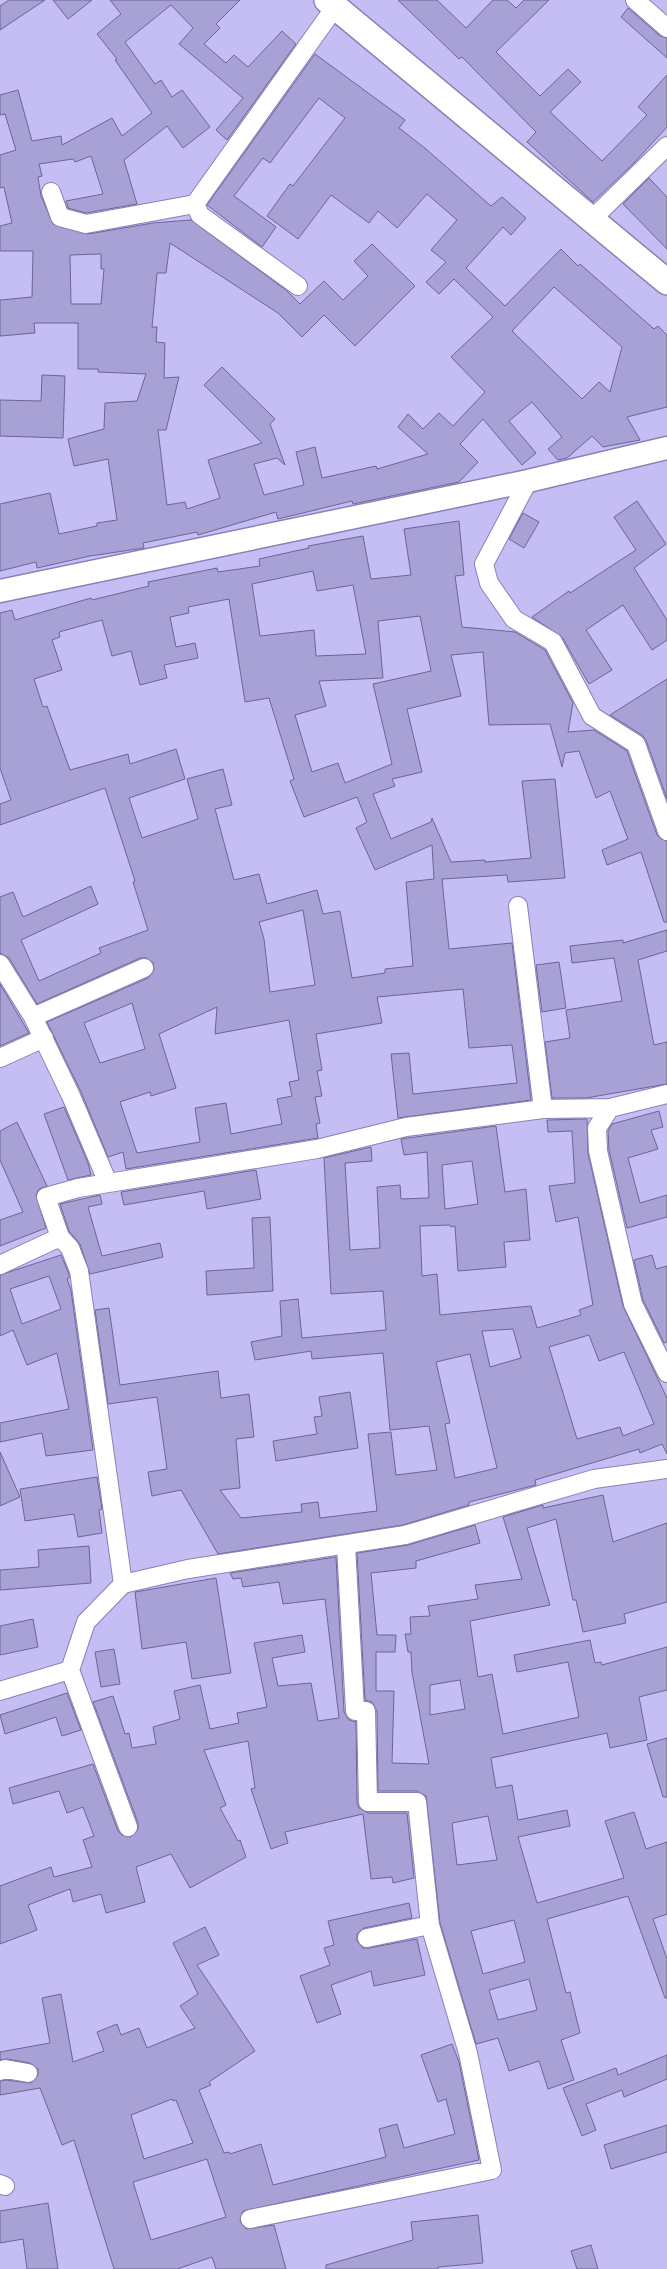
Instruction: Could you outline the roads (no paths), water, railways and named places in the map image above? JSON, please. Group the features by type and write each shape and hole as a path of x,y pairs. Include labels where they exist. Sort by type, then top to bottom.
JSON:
{"main road":[{"path":"331,4 667,282"}],"street":[{"path":"635,0 667,28"},
{"path":"50,192 60,217 86,224 195,204 331,4"},
{"path":"591,220 667,146"},
{"path":"195,204 200,215 298,286"},
{"path":"0,591 528,481 667,448"},
{"path":"528,481 484,564 488,583 514,619 553,642 592,716 636,744 667,831"},
{"path":"518,906 543,1109"},
{"path":"0,964 44,1038 108,1184"},
{"path":"33,1017 144,968"},
{"path":"0,1058 44,1038"},
{"path":"123,1584 80,1271 70,1248 60,1237 46,1197 78,1188 317,1149 406,1127 543,1109 610,1108 667,1094"},
{"path":"610,1108 597,1128 598,1151 633,1304 667,1373"},
{"path":"0,1266 60,1237"},
{"path":"128,1827 70,1670 86,1622 123,1584 188,1569 405,1535 594,1479 667,1469"},
{"path":"250,2219 492,2170 468,2053 430,1925 417,1802 368,1802 366,1711 355,1711 346,1544"},
{"path":"0,1691 70,1670"},
{"path":"367,1938 430,1925"},
{"path":"0,2071 28,2073"}]}
